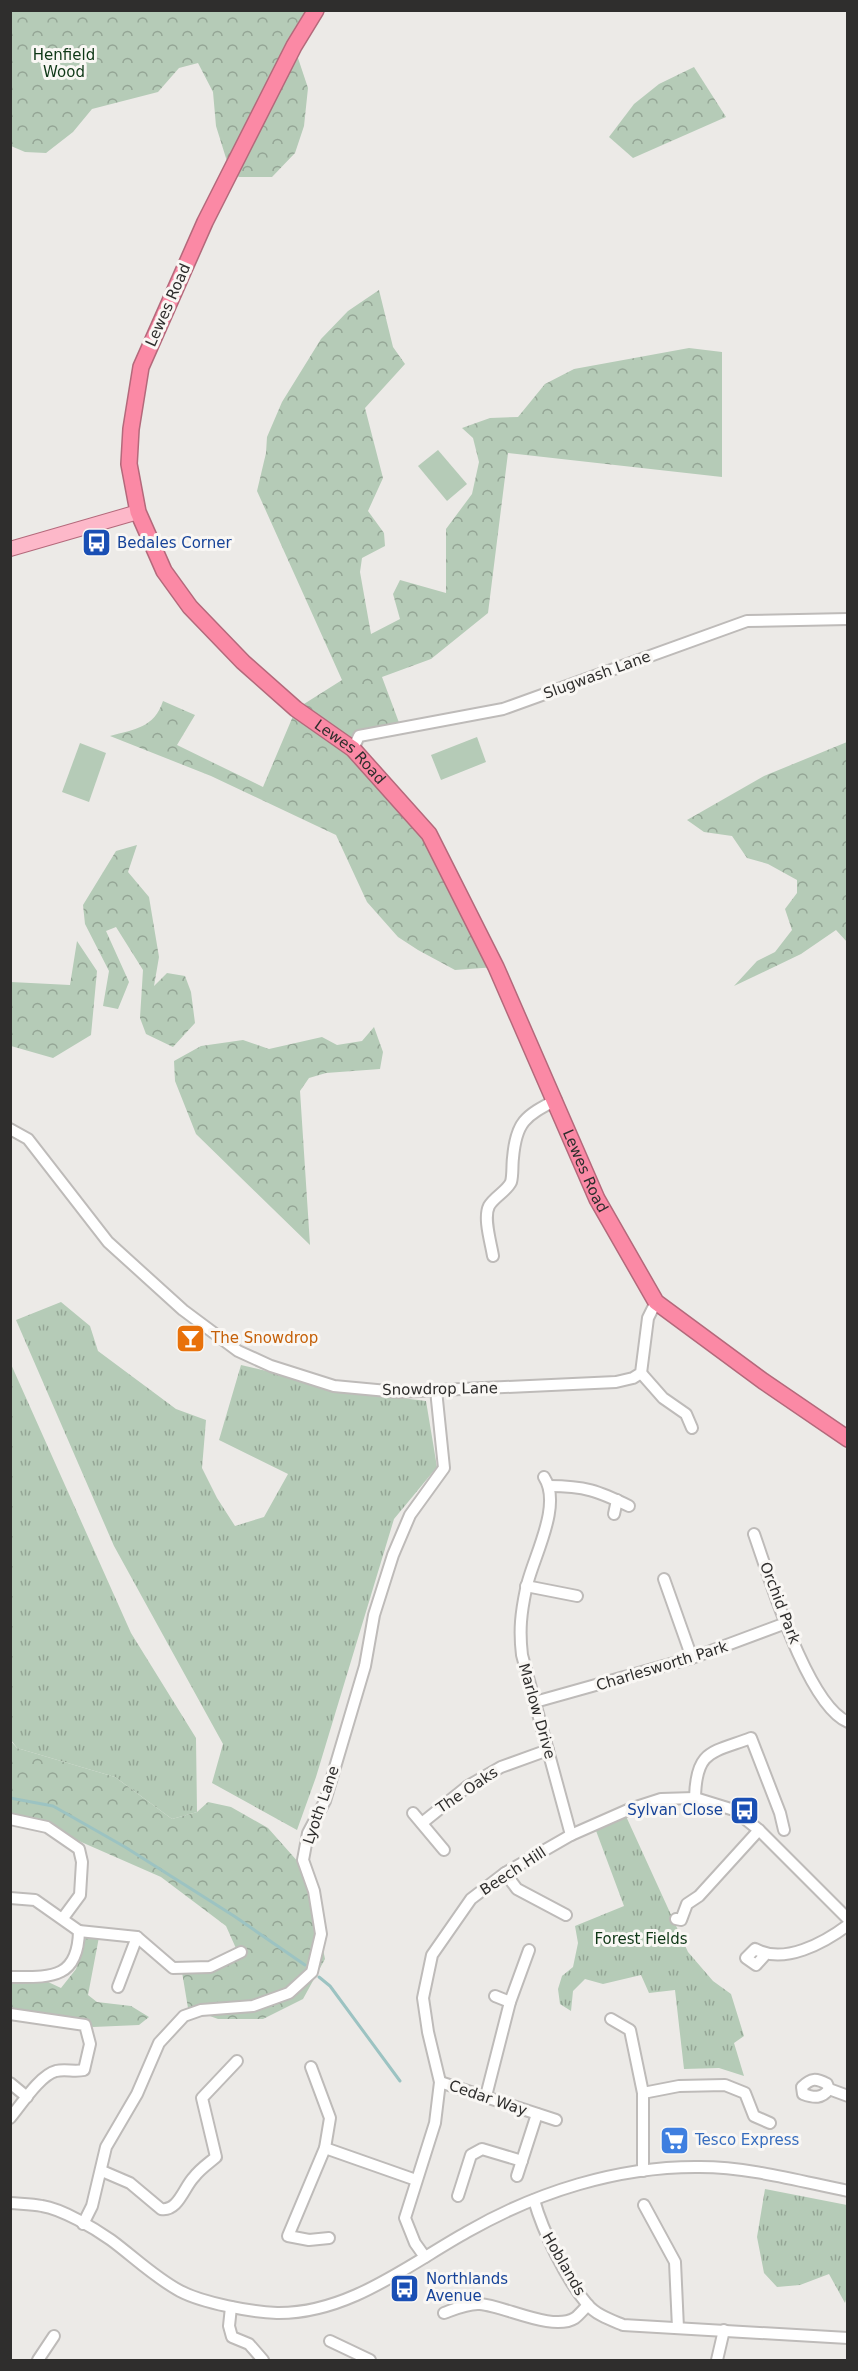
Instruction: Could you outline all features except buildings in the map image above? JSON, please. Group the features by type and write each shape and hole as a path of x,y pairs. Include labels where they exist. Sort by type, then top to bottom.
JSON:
{"highway":[{"name":"Lewes Road","path":"316,10 294,45 210,212 141,367 131,429 129,464 138,512 164,571 190,607 243,662 287,701 353,748 429,834 496,967 556,1100 597,1199 656,1302 764,1381 848,1438"}],"main road":[{"path":"10,549 138,512"}],"street":[{"name":"Slugwash Lane","path":"353,748 359,736 503,709 747,621 848,619"},
{"path":"493,1256 488,1218 489,1207 511,1182 514,1137 521,1123 556,1100"},
{"name":"Snowdrop Lane","path":"10,1129 28,1139 108,1242 183,1310 238,1351 271,1366 334,1386 398,1392 616,1382 633,1378 640,1373"},
{"path":"656,1302 648,1318 640,1373 663,1398 686,1414 692,1428"},
{"name":"Lyoth Lane","path":"83,2224 92,2206 106,2146 136,2094 159,2043 183,2016 201,2010 253,2006 289,1993 312,1972 321,1934 314,1891 303,1860 308,1833 325,1801 365,1666 374,1615 393,1555 410,1515 444,1468 436,1390"},
{"name":"Marlow Drive","path":"571,1835 522,1654 519,1625 526,1586 546,1531 546,1482 583,1487 605,1493 629,1506"},
{"path":"614,1514 617,1500"},
{"name":"Orchid Park","path":"754,1534 763,1545 786,1623 806,1672 837,1717 848,1722"},
{"path":"664,1579 692,1658"},
{"path":"526,1586 570,1598"},
{"name":"Charlesworth Park","path":"535,1702 692,1658 786,1623"},
{"path":"695,1798 700,1762 712,1752 751,1738 780,1813 784,1830"},
{"name":"The Oaks","path":"422,1823 468,1786 501,1767 548,1750"},
{"name":"Beech Hill","path":"425,2258 415,2243 405,2218 435,2123 440,2082 428,2032 423,1998 432,1955 471,1899 505,1873 571,1835 630,1809 661,1799 695,1798 734,1810 759,1830 848,1919"},
{"name":"The Oaks","path":"413,1813 444,1850"},
{"path":"10,1819 47,1827 79,1849 82,1862 80,1895 63,1918"},
{"path":"676,1919 681,1920 684,1900 699,1896 759,1830"},
{"path":"505,1873 517,1889 566,1915"},
{"path":"10,1898 35,1900 79,1930 137,1938 172,1968 210,1967 241,1952"},
{"path":"765,1955 804,1951 832,1937 848,1925"},
{"path":"10,1977 49,1977 69,1968 79,1948 79,1930"},
{"path":"118,1987 137,1938"},
{"path":"486,2096 510,2002 529,1950"},
{"path":"495,1996 510,2002"},
{"path":"10,2014 85,2025 90,2044 84,2070 73,2072 58,2070 48,2074 10,2118"},
{"path":"611,2019 630,2030 643,2093 643,2170"},
{"path":"102,2171 130,2183 161,2209 167,2210 173,2207 194,2177 216,2157 198,2097 237,2061"},
{"path":"311,2067 330,2118 325,2148 288,2236 309,2240 328,2238"},
{"name":"Cedar Way","path":"440,2082 556,2120"},
{"path":"10,2083 27,2097"},
{"path":"643,2093 679,2086 725,2085 745,2093 754,2116 770,2123"},
{"path":"829,2089 848,2096"},
{"name":"Cedar Way","path":"517,2176 537,2114"},
{"path":"325,2148 416,2180"},
{"path":"458,2196 471,2155 482,2149 522,2161"},
{"path":"10,2203 43,2206 62,2212 110,2239 140,2266 181,2292 236,2307 277,2313 313,2309 344,2300 425,2258 483,2224 534,2200 596,2179 643,2170 700,2167 750,2171 848,2191"},
{"name":"Hoblands","path":"534,2200 539,2219 561,2264 588,2305 608,2319 624,2325 848,2338"},
{"path":"644,2205 675,2262 678,2328"},
{"path":"444,2313 477,2303 503,2307 545,2321 559,2322 574,2319 588,2305"},
{"path":"236,2307 229,2326 232,2337 249,2344 263,2361"},
{"path":"717,2361 724,2330"},
{"path":"38,2361 54,2336"},
{"path":"330,2341 370,2361"}],"green space":[{"name":"Henfield Wood","path":"10,11 316,11 294,46 308,88 304,126 295,153 272,177 239,177 230,171 216,126 213,92 198,63 179,68 158,92 92,109 73,132 46,153 25,152 11,146"},
{"path":"694,67 726,117 633,158 609,137 634,104 659,84"},
{"path":"379,290 393,347 405,364 365,408 383,478 368,511 384,533 385,546 362,558 360,572 371,634 400,619 393,594 400,580 446,593 446,529 472,494 479,462 473,438 462,428 490,418 518,417 545,384 574,369 689,348 722,352 722,477 508,453 488,613 431,659 382,677 401,728 359,736 353,748 429,834 496,967 455,970 398,937 367,902 336,835 211,776 110,736 135,729 149,722 163,701 195,715 177,745 263,787 296,709 342,680 257,491 266,453 267,437 282,402 321,339 348,311"},
{"path":"438,450 467,484 447,501 418,466"},
{"path":"477,737 486,762 441,780 431,755"},
{"path":"847,742 847,942 836,930 801,954 734,986 757,961 775,952 792,930 785,909 797,893 797,880 768,864 747,858 732,836 704,832 687,820 764,776"},
{"path":"80,743 106,753 89,802 62,792"},
{"path":"137,845 128,872 149,897 159,957 154,986 167,973 185,976 191,992 195,1023 173,1047 146,1034 140,1018 143,970 116,927 106,931 129,982 118,1009 103,1006 109,971 85,924 83,905 116,851"},
{"path":"77,941 97,971 91,1035 53,1058 11,1046 11,982 70,985"},
{"path":"374,1027 383,1052 380,1069 326,1073 309,1078 300,1091 310,1245 196,1134 175,1081 174,1061 201,1046 243,1040 269,1049 322,1037 337,1045 362,1041"},
{"path":"61,1302 90,1326 98,1351 176,1409 206,1420 202,1468 235,1526 264,1517 288,1474 219,1440 241,1365 355,1392 426,1401 437,1467 394,1519 316,1777 297,1830 212,1783 223,1744 114,1546 16,1320"},
{"path":"10,1362 131,1633 196,1738 197,1812 172,1819 115,1777 17,1748 11,1740"},
{"path":"10,1740 17,1748 115,1777 172,1819 197,1812 208,1802 231,1807 268,1828 307,1872 325,1959 303,1999 263,2019 218,2019 188,2008 182,1972 214,1972 239,1955 226,1926 161,1877 47,1827 11,1819"},
{"name":"Forest Fields","path":"625,1814 688,1952 713,1981 731,1994 744,2036 734,2043 744,2076 719,2068 684,2069 675,1990 649,1993 641,1975 603,1984 585,1979 573,1991 571,2011 560,2004 558,1989 562,1976 573,1967 578,1943 575,1926 624,1906 595,1828"},
{"path":"86,1936 99,1937 88,1995 97,2002 131,2006 149,2017 139,2025 93,2027 55,2016 11,2011 10,1982 46,1981 61,1988 76,1969"},
{"path":"765,2189 847,2205 848,2293 845,2303 829,2274 800,2285 777,2287 764,2273 757,2237"}],"waterway":[{"path":"10,1798 53,1806 125,1847 234,1916 305,1965"},
{"path":"319,1977 330,1986 400,2081"}],"place":[{"name":"Bedales Corner","path":"96,543"},
{"name":"The Snowdrop","path":"190,1338"},
{"name":"Sylvan Close","path":"744,1810"},
{"name":"Tesco Express","path":"674,2140"},
{"name":"Northlands Avenue","path":"405,2288"}]}
